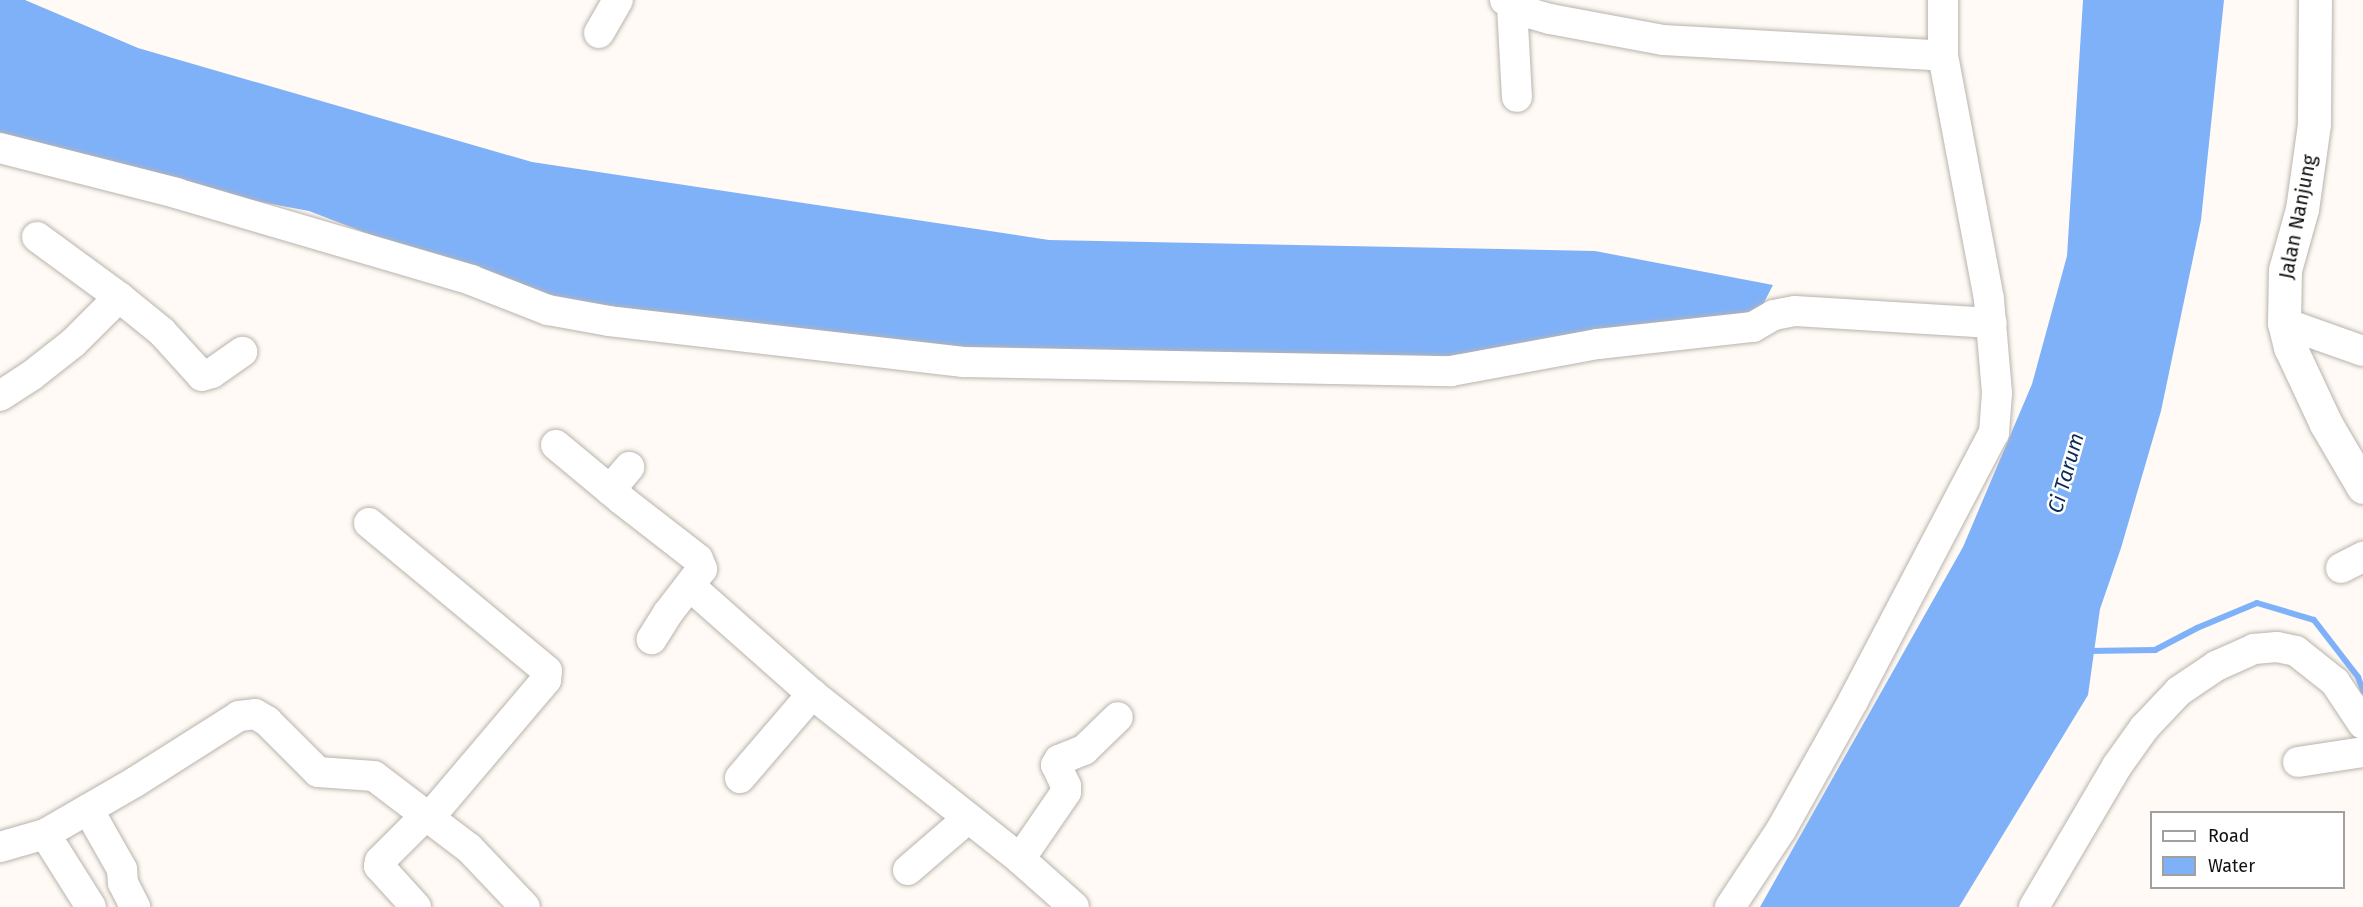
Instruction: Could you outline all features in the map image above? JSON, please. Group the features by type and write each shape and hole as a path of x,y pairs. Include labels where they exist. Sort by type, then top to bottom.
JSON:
{"main road":[{"name":"Jalan Nanjung","path":"2315,0 2314,124 2302,209 2285,270 2284,323 2290,347 2326,424 2363,487"}],"street":[{"path":"599,33 618,0"},
{"path":"1730,907 1781,830 1994,433 1997,393 1992,323 1943,55 1943,0"},
{"path":"1516,98 1508,3 1550,19 1663,40 1880,54 1943,55"},
{"path":"0,148 176,193 471,280 548,310 609,321 964,362 1451,372 1599,344 1753,327 1774,315 1795,311 1992,323"},
{"path":"37,237 119,297 162,332 202,376 212,373 242,352"},
{"path":"0,396 31,376 73,343 119,297"},
{"path":"2284,323 2363,351"},
{"path":"556,445 698,559 702,569 652,639"},
{"path":"610,490 629,467"},
{"path":"369,523 547,671 546,680 428,815 380,861 379,866 417,907"},
{"path":"690,586 812,694 1020,860 1074,907"},
{"path":"2034,907 2117,766 2144,728 2179,691 2216,666 2254,649 2277,647 2296,651 2335,682 2363,724"},
{"path":"740,778 812,694"},
{"path":"0,847 45,834 245,713 261,715 318,772 369,773 428,815 469,848 525,907"},
{"path":"1020,860 1066,792 1066,786 1056,765 1059,760 1084,750 1118,717"},
{"path":"2298,762 2363,752"},
{"path":"88,809 122,868 123,884 135,907"},
{"path":"908,870 967,819"},
{"path":"45,834 92,907"}],"water":[{"path":"0,0 25,0 138,48 532,162 1049,240 1595,251 1773,285 1755,320 1415,362 1035,356 538,299 309,211 123,176 0,139"},
{"name":"Ci Tarum","path":"2083,0 2224,0 2201,220 2161,411 2121,548 2100,609 2088,695 1959,907 1760,907 1963,547 2032,384 2067,256"}],"waterway":[{"path":"2088,651 2155,650 2197,628 2257,603 2314,620 2358,677 2363,691"}]}
